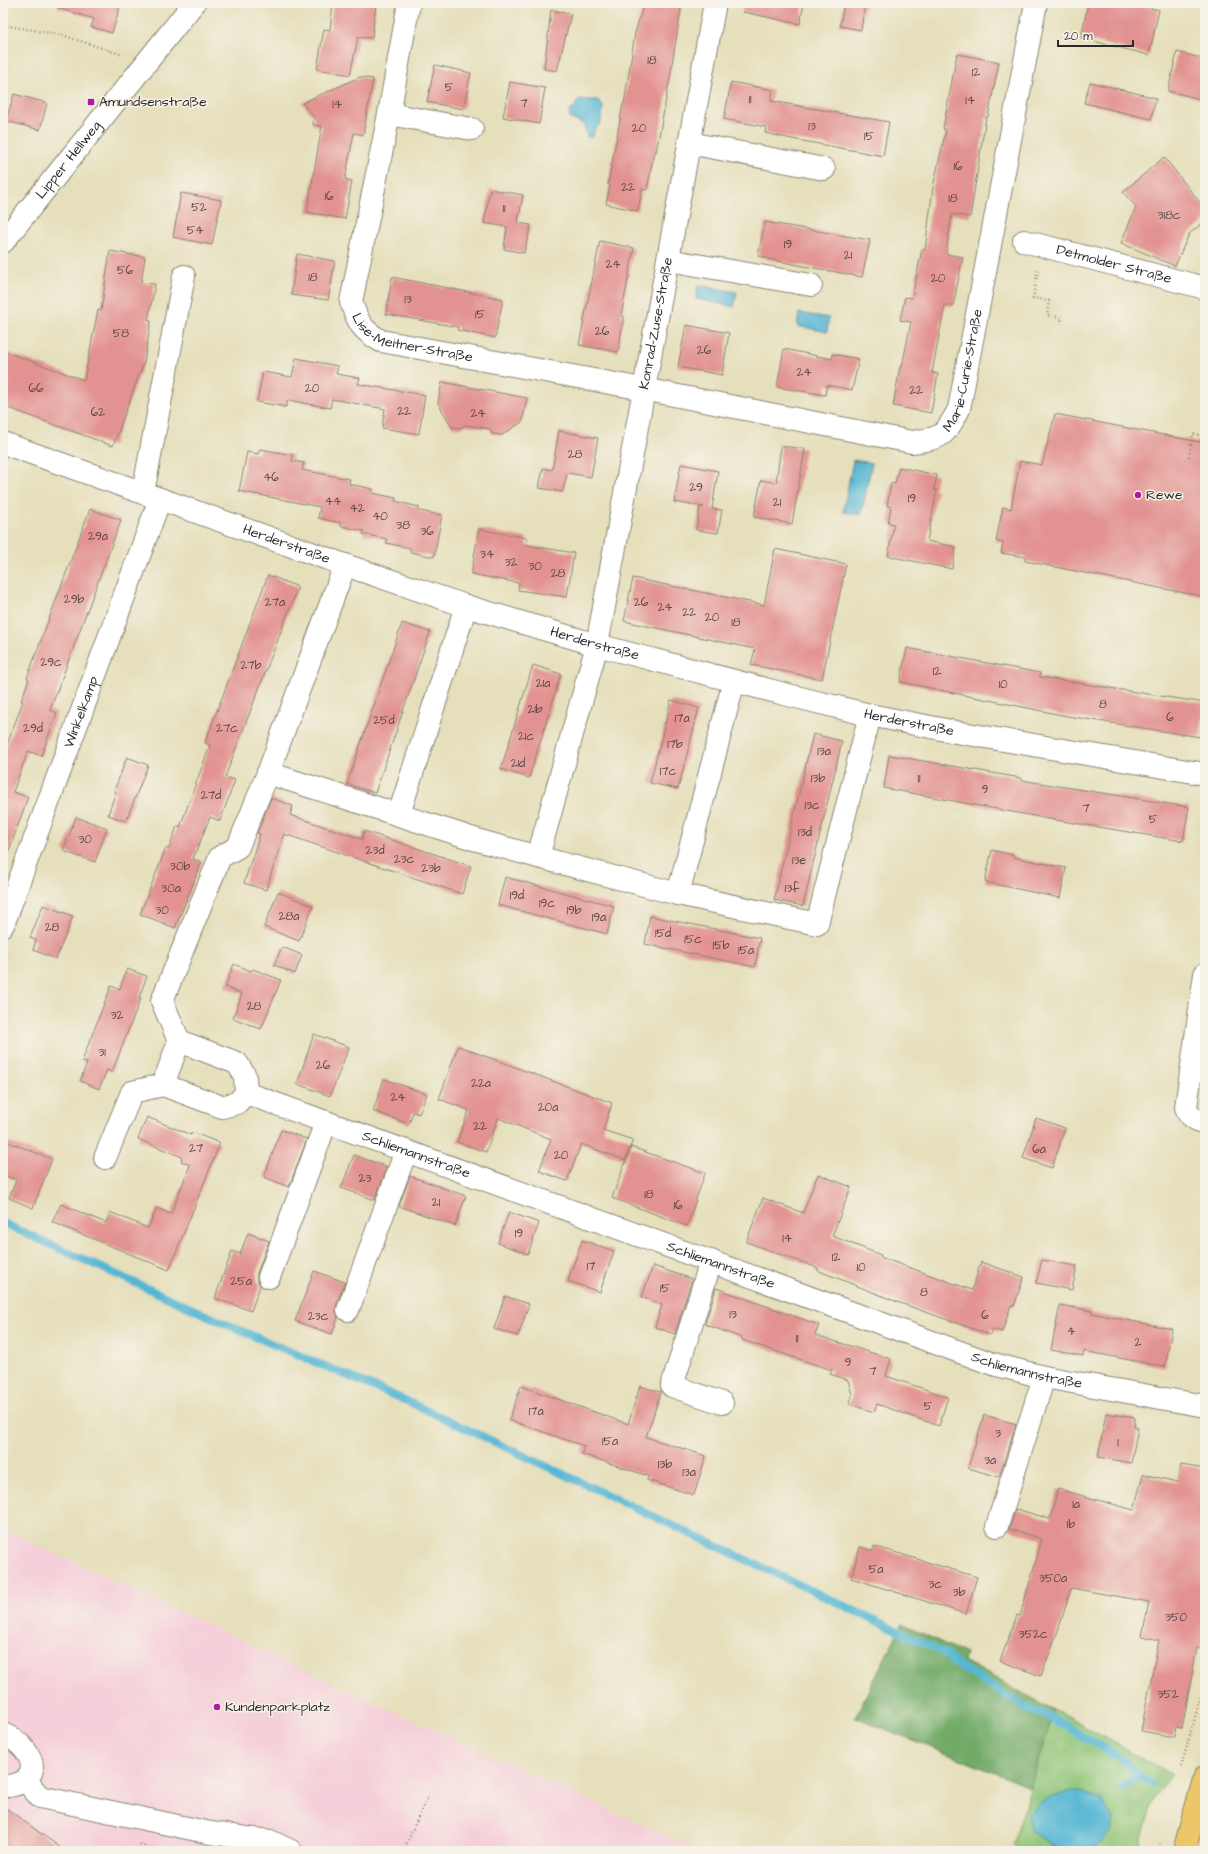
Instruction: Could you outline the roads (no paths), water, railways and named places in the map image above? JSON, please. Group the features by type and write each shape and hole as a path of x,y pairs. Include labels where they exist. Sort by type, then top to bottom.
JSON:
{"main road":[{"path":"1184,1851 1205,1776"}],"street":[{"name":"Lipper Hellweg","path":"3,242 194,3"},
{"name":"Lise-Meitner-Straße","path":"410,3 351,302 358,322 368,333 381,341 643,389"},
{"name":"Konrad-Zuse-Straße","path":"538,857 597,645 715,3"},
{"name":"Marie-Curie-Straße","path":"643,389 912,442 933,439 947,431 959,409 1036,3"},
{"path":"389,114 472,130"},
{"path":"689,143 824,168"},
{"name":"Detmolder Straße","path":"1024,241 1205,288"},
{"path":"668,260 811,285"},
{"name":"Winkelkamp","path":"3,924 151,496 184,276"},
{"name":"Herderstraße","path":"3,443 345,565 466,606 597,645 870,715 956,732 1205,774"},
{"path":"163,1085 179,1041 162,1001 220,856 238,847 268,773 345,565"},
{"path":"399,814 466,606"},
{"path":"678,894 734,681"},
{"path":"268,773 477,840 538,857 678,894 817,924 870,715"},
{"path":"1205,974 1186,1100 1188,1113 1195,1120 1205,1123"},
{"path":"105,1158 132,1092 163,1085 222,1108 237,1102 246,1093 245,1076 237,1063 179,1041"},
{"name":"Schliemannstraße","path":"246,1093 994,1364 1044,1377 1205,1406"},
{"path":"269,1278 326,1122"},
{"path":"348,1310 406,1151"},
{"path":"711,1261 672,1386 722,1403"},
{"path":"997,1526 1044,1377"},
{"path":"3,1734 18,1743 27,1752 32,1763 31,1774 17,1784 40,1797 211,1833 262,1846 291,1851"}],"water":[{"path":"578,100 598,100 603,106 601,123 594,130 593,137 587,137 584,126 577,121 570,119 569,111 575,107"},
{"path":"698,285 737,292 734,307 696,299"},
{"path":"799,313 829,318 827,332 797,326"},
{"path":"853,460 872,463 861,515 843,512"},
{"path":"1081,1792 1102,1799 1113,1819 1111,1831 1100,1844 1088,1851 1066,1851 1054,1847 1031,1832 1028,1814 1040,1803 1058,1794"}],"waterway":[{"path":"3,1223 237,1329 407,1401 943,1652 953,1662 1022,1706 1046,1715 1114,1754 1127,1763 1142,1779 1152,1784"},
{"path":"1121,1787 1139,1776"}],"place":[{"name":"Amundsenstraße","path":"91,102"},
{"name":"Rewe","path":"1138,495"},
{"name":"Kundenparkplatz","path":"217,1707"}]}
